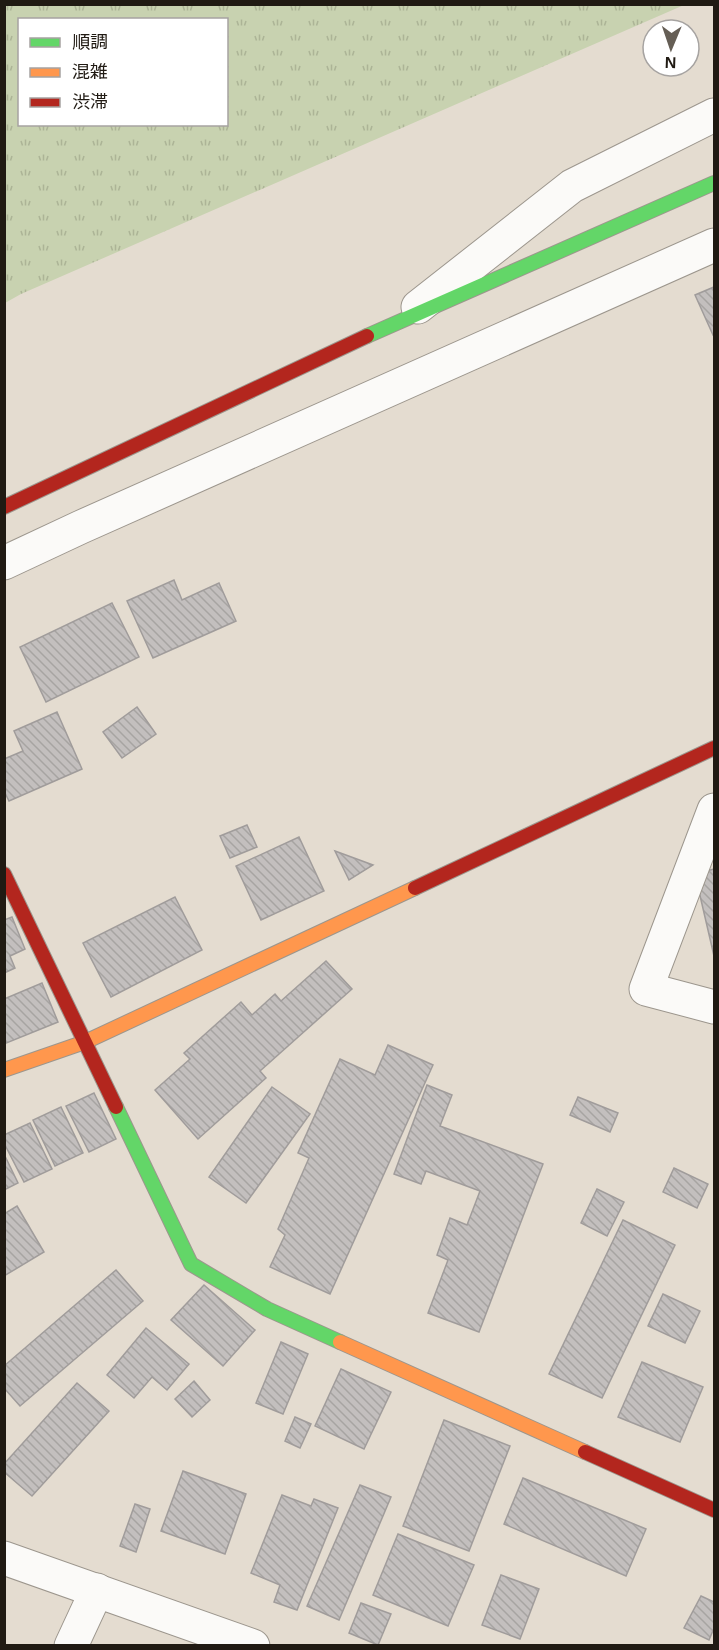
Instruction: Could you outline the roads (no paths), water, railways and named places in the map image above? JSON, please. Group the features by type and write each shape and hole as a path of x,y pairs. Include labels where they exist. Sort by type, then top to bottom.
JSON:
{"street":[{"path":"401,320 572,186 714,115"},
{"path":"4,507 401,320 714,183"},
{"path":"4,563 714,245"},
{"path":"4,1070 85,1042 714,748"},
{"path":"714,810 646,989 714,1007"},
{"path":"4,874 191,1264 267,1309 714,1510"},
{"path":"4,1558 253,1646"},
{"path":"71,1646 97,1590"}]}
